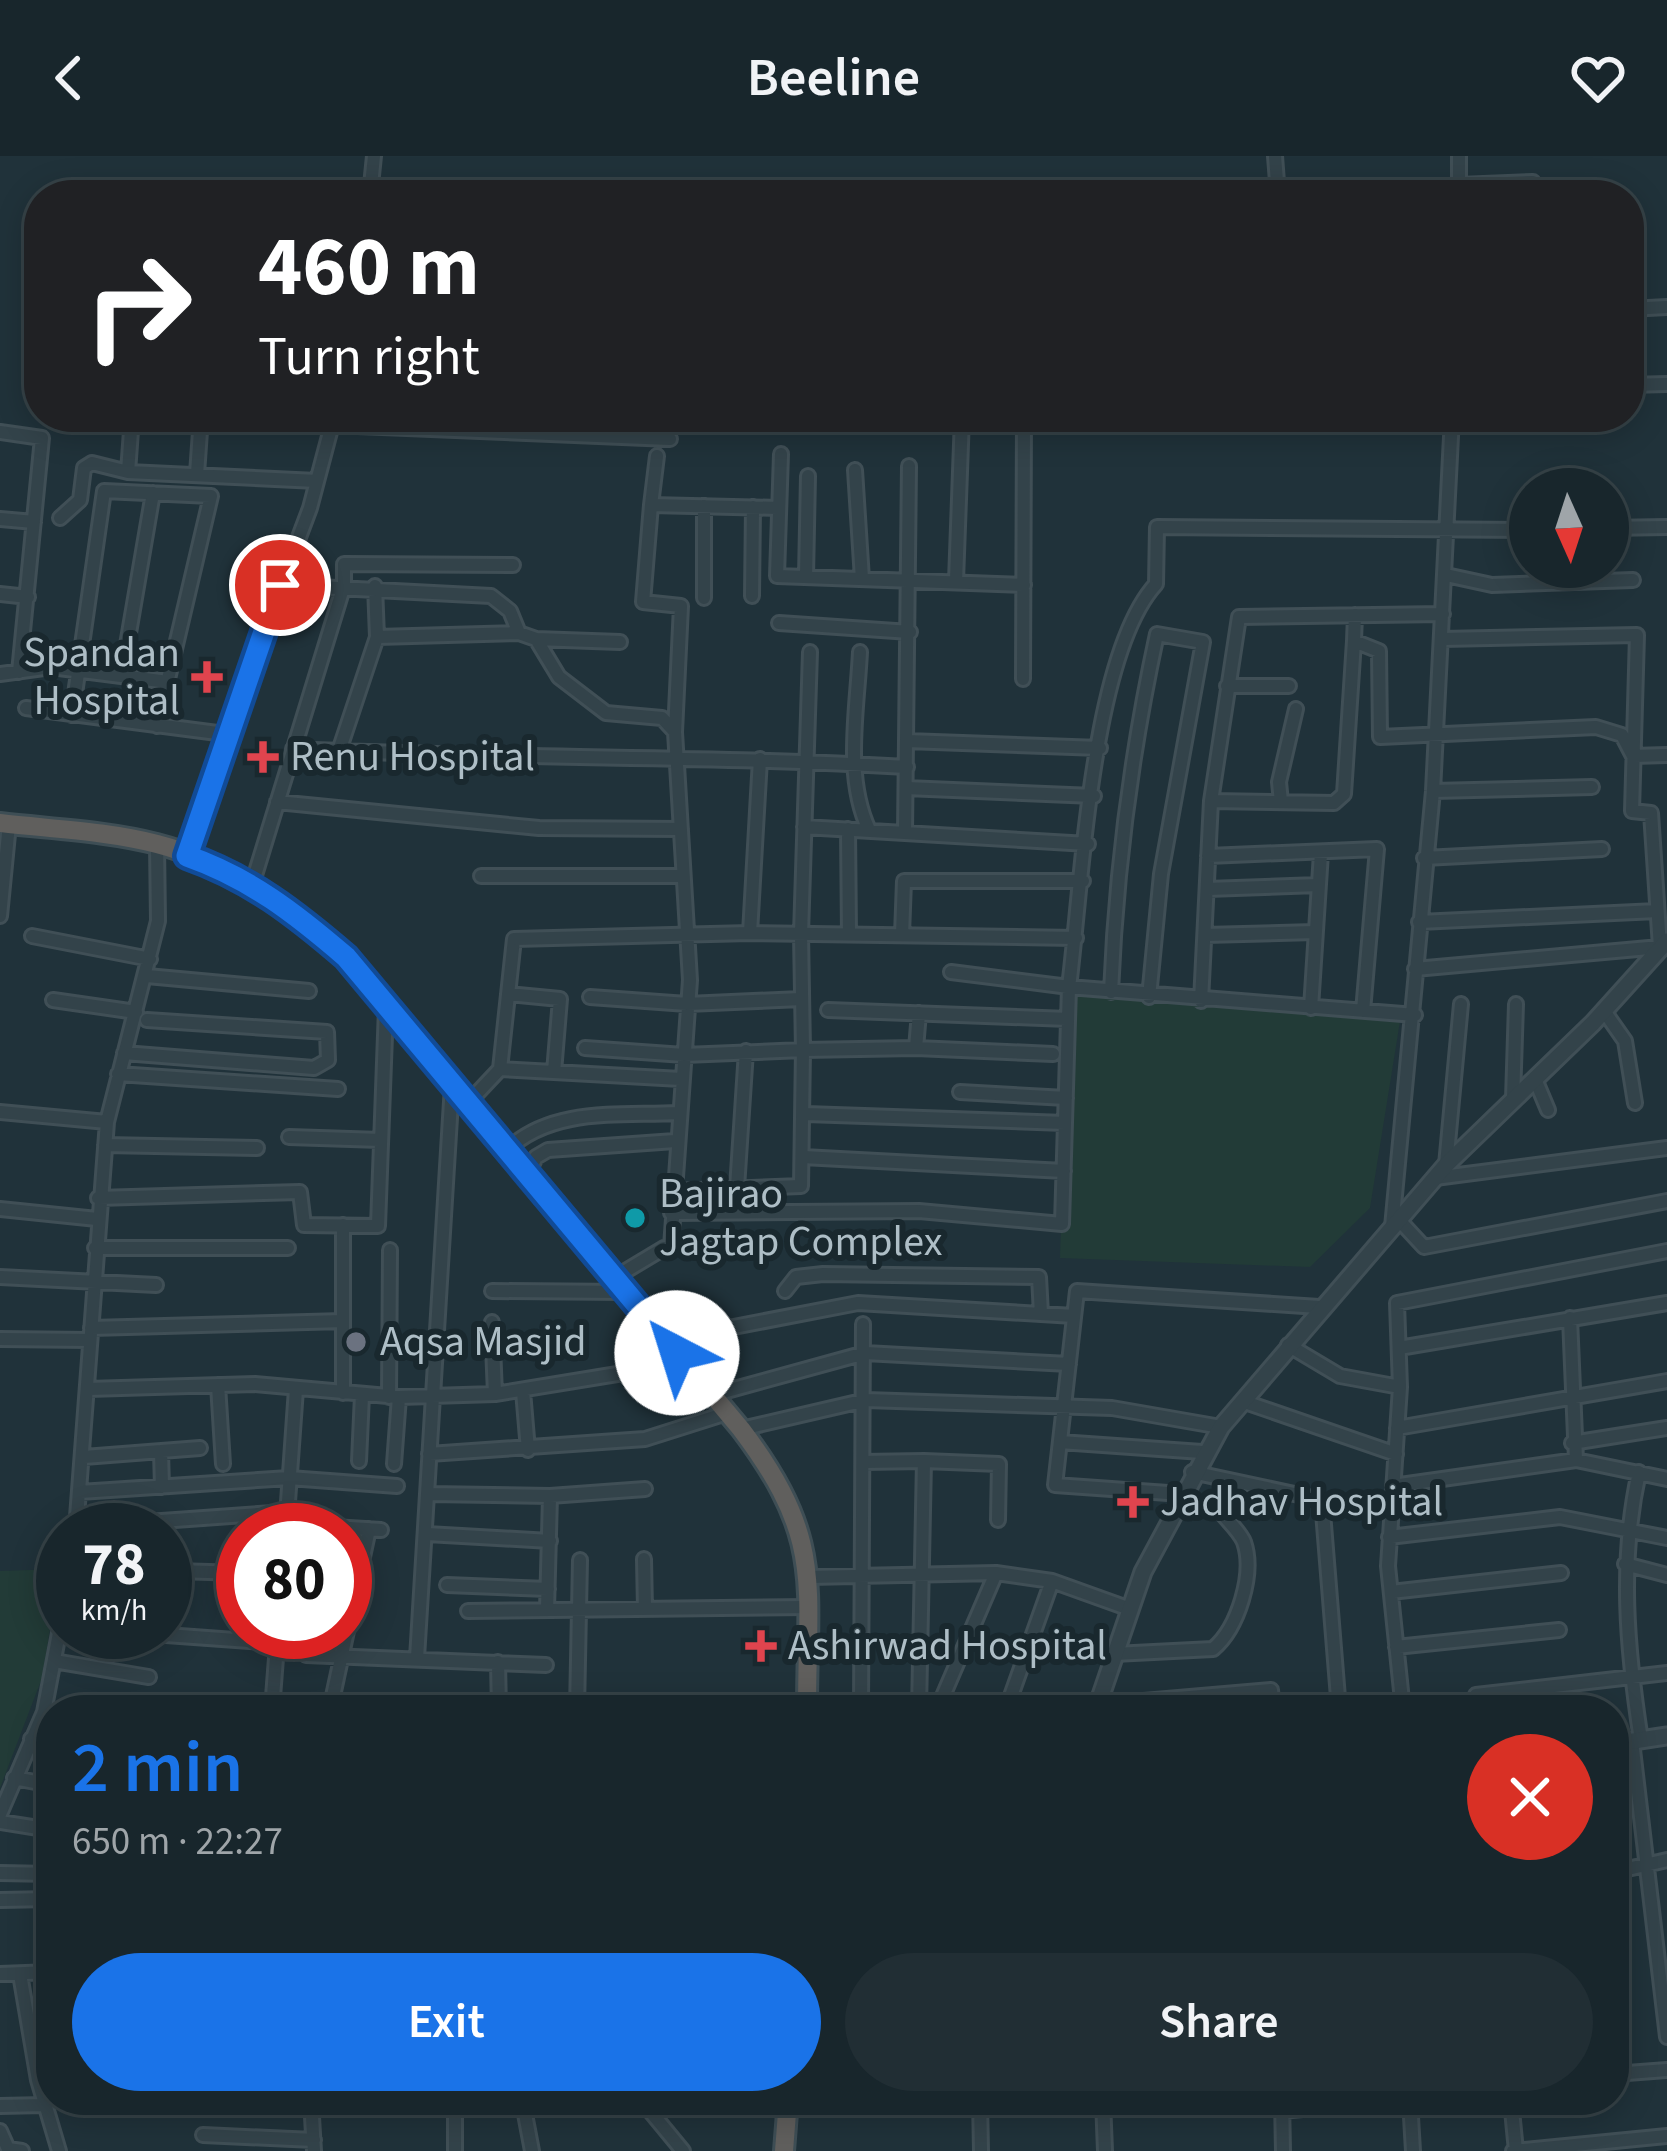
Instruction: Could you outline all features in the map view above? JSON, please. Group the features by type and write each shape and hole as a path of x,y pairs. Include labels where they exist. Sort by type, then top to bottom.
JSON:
{"highway":[{"path":"4,823 157,844 283,902 346,957 742,1429 785,1492 801,1528 809,1576 807,1695"},
{"path":"784,2151 787,2115"}],"street":[{"path":"0,432 42,438 19,672"},
{"path":"128,472 131,432"},
{"path":"197,474 200,432"},
{"path":"187,856 331,432"},
{"path":"539,432 670,439"},
{"path":"956,581 961,432"},
{"path":"1023,680 1024,432"},
{"path":"1396,1224 1399,1114 1415,1015 1415,969 1433,791 1451,432"},
{"path":"781,454 777,576 1024,585"},
{"path":"657,456 643,602 681,606 675,732 687,1004 671,1247"},
{"path":"60,518 80,500 83,468 92,463 128,472 317,481"},
{"path":"905,833 912,581 909,466"},
{"path":"855,470 862,579"},
{"path":"806,578 808,476"},
{"path":"72,715 104,491 211,496 157,726"},
{"path":"122,674 153,494"},
{"path":"651,505 779,508"},
{"path":"704,506 704,598"},
{"path":"752,596 753,507"},
{"path":"0,519 34,522"},
{"path":"671,1213 920,1211 1063,1225 1070,987 1110,669 1134,608 1156,584 1157,527 1509,530"},
{"path":"1629,528 1667,527"},
{"path":"252,885 344,585 344,564 513,566"},
{"path":"1445,575 1492,585 1633,580"},
{"path":"280,585 375,586 491,596 510,611 519,634"},
{"path":"339,751 377,637 375,586"},
{"path":"0,594 28,597"},
{"path":"1202,1001 1211,801 1239,617 1443,614"},
{"path":"1211,801 1334,803 1344,794 1355,615"},
{"path":"779,623 910,632"},
{"path":"377,637 519,634 536,639 620,642"},
{"path":"1111,992 1127,781 1157,634 1203,642 1161,874 1149,997"},
{"path":"1442,639 1637,635 1632,811 1667,812"},
{"path":"536,639 559,677 606,713 662,718 675,732"},
{"path":"1354,641 1378,651 1380,737 1596,727 1622,735 1634,756"},
{"path":"672,1191 801,1186 806,1114 801,934 810,652"},
{"path":"860,652 854,764 857,805 869,830"},
{"path":"0,674 79,668 168,682"},
{"path":"1227,686 1288,686"},
{"path":"26,707 225,734"},
{"path":"1281,802 1280,782 1295,709"},
{"path":"907,741 1100,748"},
{"path":"293,749 466,758 679,754 907,766"},
{"path":"1634,756 1667,755"},
{"path":"750,933 760,759"},
{"path":"1433,791 1592,787"},
{"path":"906,788 1094,796"},
{"path":"277,802 539,828 681,829"},
{"path":"1652,813 1663,944"},
{"path":"0,916 4,823"},
{"path":"804,827 1088,844"},
{"path":"848,829 849,934"},
{"path":"79,1503 94,1248 107,1122 124,1053 142,1016 158,921 157,844"},
{"path":"1424,858 1602,849"},
{"path":"1208,856 1377,850 1363,1011"},
{"path":"1311,1008 1321,853"},
{"path":"481,876 682,876"},
{"path":"902,935 904,881 1083,881"},
{"path":"1207,889 1318,885"},
{"path":"1419,922 1657,911"},
{"path":"1205,935 1316,932"},
{"path":"468,1103 500,1069 514,939 750,933 1076,938"},
{"path":"32,936 150,959"},
{"path":"1415,969 1663,944"},
{"path":"1100,1695 1130,1609 1192,1472 1220,1427 1440,1171 1604,1011 1663,944"},
{"path":"951,972 1149,997 1415,1015"},
{"path":"147,976 309,991"},
{"path":"508,994 560,999 554,1072"},
{"path":"590,997 687,1004 801,999"},
{"path":"53,1000 142,1016 327,1032 328,1060 314,1068 124,1053"},
{"path":"1440,1171 1461,1004"},
{"path":"1513,1099 1516,1004"},
{"path":"98,1198 300,1192 304,1225 378,1226 386,1005"},
{"path":"828,1010 1068,1019"},
{"path":"1604,1011 1624,1041 1635,1103"},
{"path":"916,1048 919,1013"},
{"path":"585,1048 684,1054 916,1048 1053,1054"},
{"path":"737,1188 746,1051"},
{"path":"500,1069 681,1079"},
{"path":"118,1074 338,1089"},
{"path":"1534,1079 1548,1110"},
{"path":"417,1658 452,1083"},
{"path":"960,1092 1066,1098"},
{"path":"0,1112 107,1122"},
{"path":"507,1150 527,1130 566,1118 677,1113"},
{"path":"806,1114 1065,1123"},
{"path":"289,1137 381,1140"},
{"path":"527,1174 536,1157 548,1150 675,1141"},
{"path":"105,1144 257,1148"},
{"path":"1440,1171 1667,1148"},
{"path":"803,1157 1064,1171"},
{"path":"1396,1224 1424,1247 1667,1201"},
{"path":"0,1209 97,1219"},
{"path":"343,1226 344,1393"},
{"path":"94,1248 288,1247"},
{"path":"491,1291 620,1285 641,1258 671,1247 760,1247"},
{"path":"390,1250 394,1463"},
{"path":"1401,1695 1389,1537 1400,1387 1397,1303 1667,1251"},
{"path":"868,1274 870,1304"},
{"path":"784,1291 796,1277 1039,1276 1041,1314"},
{"path":"0,1277 156,1286"},
{"path":"1182,1494 1055,1485 1077,1291 1319,1307"},
{"path":"1399,1348 1667,1303"},
{"path":"88,1389 218,1385 394,1397 495,1394 654,1368 671,1346 870,1304 1074,1316"},
{"path":"1570,1318 1576,1460"},
{"path":"0,1339 343,1321"},
{"path":"492,1322 495,1394"},
{"path":"861,1695 863,1324"},
{"path":"1288,1345 1340,1376 1400,1387"},
{"path":"712,1395 865,1353 1069,1364"},
{"path":"1397,1428 1667,1381"},
{"path":"218,1385 224,1464"},
{"path":"287,1503 296,1390"},
{"path":"523,1390 528,1450"},
{"path":"358,1462 362,1395"},
{"path":"742,1429 866,1400 1065,1405 1196,1419 1220,1427"},
{"path":"1242,1401 1396,1454"},
{"path":"429,1454 645,1439 727,1413"},
{"path":"1572,1443 1667,1428"},
{"path":"1060,1442 1202,1452"},
{"path":"84,1457 200,1448"},
{"path":"161,1451 162,1486"},
{"path":"1393,1486 1576,1460 1667,1479"},
{"path":"919,1695 924,1461"},
{"path":"863,1462 999,1464 998,1520"},
{"path":"1192,1472 1322,1500 1338,1695"},
{"path":"1639,1472 1625,1564 1632,1677 1629,1742 1662,1945 1667,2037"},
{"path":"80,1492 289,1478 398,1486"},
{"path":"429,1494 550,1496 645,1489"},
{"path":"547,1610 550,1496"},
{"path":"1114,1654 1213,1649 1225,1639 1246,1570 1244,1542 1220,1511"},
{"path":"1389,1537 1544,1517 1667,1538"},
{"path":"427,1534 550,1541"},
{"path":"644,1559 645,1609"},
{"path":"578,1695 580,1560"},
{"path":"1625,1564 1667,1575"},
{"path":"1390,1592 1561,1573"},
{"path":"809,1576 996,1574 1052,1581 1130,1609"},
{"path":"944,1695 996,1574"},
{"path":"1011,1695 1052,1581"},
{"path":"447,1585 548,1589"},
{"path":"468,1611 808,1607"},
{"path":"1396,1647 1559,1630"},
{"path":"372,1656 546,1665"},
{"path":"273,1695 276,1659"},
{"path":"333,1695 339,1659"},
{"path":"50,1695 55,1661 148,1677"},
{"path":"498,1662 499,1695"},
{"path":"1476,1695 1667,1673"},
{"path":"1222,1695 1271,1690 1272,1695"},
{"path":"36,1731 0,1818 36,1826"},
{"path":"1629,1742 1667,1736"},
{"path":"31,1738 36,1738"},
{"path":"14,1778 36,1782"},
{"path":"1629,1868 1667,1860"},
{"path":"0,1873 36,1874"},
{"path":"0,1900 36,1899"},
{"path":"0,1975 36,1973"},
{"path":"20,1974 36,2061"},
{"path":"1629,2073 1667,2070"},
{"path":"0,2106 36,2105"},
{"path":"47,2115 57,2150"},
{"path":"203,2135 314,2146 312,2115"},
{"path":"455,2115 455,2151"},
{"path":"525,2115 532,2151"},
{"path":"653,2115 682,2151"},
{"path":"980,2115 980,2151"},
{"path":"1104,2115 1105,2151"},
{"path":"1282,2115 1283,2151"},
{"path":"1411,2115 1413,2151"},
{"path":"1512,2115 1515,2151 1667,2136"},
{"path":"0,2131 8,2149 22,2151"}],"green space":[{"path":"1069,987 1401,1015 1370,1208 1310,1267 1060,1258"},
{"path":"36,1570 36,1659 45,1659 0,1788 0,1571"}],"place":[{"name":"Spandan Hospital","path":"207,677"},
{"name":"Renu Hospital","path":"263,757"},
{"name":"Bajirao Jagtap Complex","path":"635,1218"},
{"name":"Aqsa Masjid","path":"356,1342"},
{"name":"Jadhav Hospital","path":"1133,1502"},
{"name":"Ashirwad Hospital","path":"761,1646"}],"route":[{"path":"280,585 225,734 187,856 227,870 283,902 346,957 677,1353"}]}
